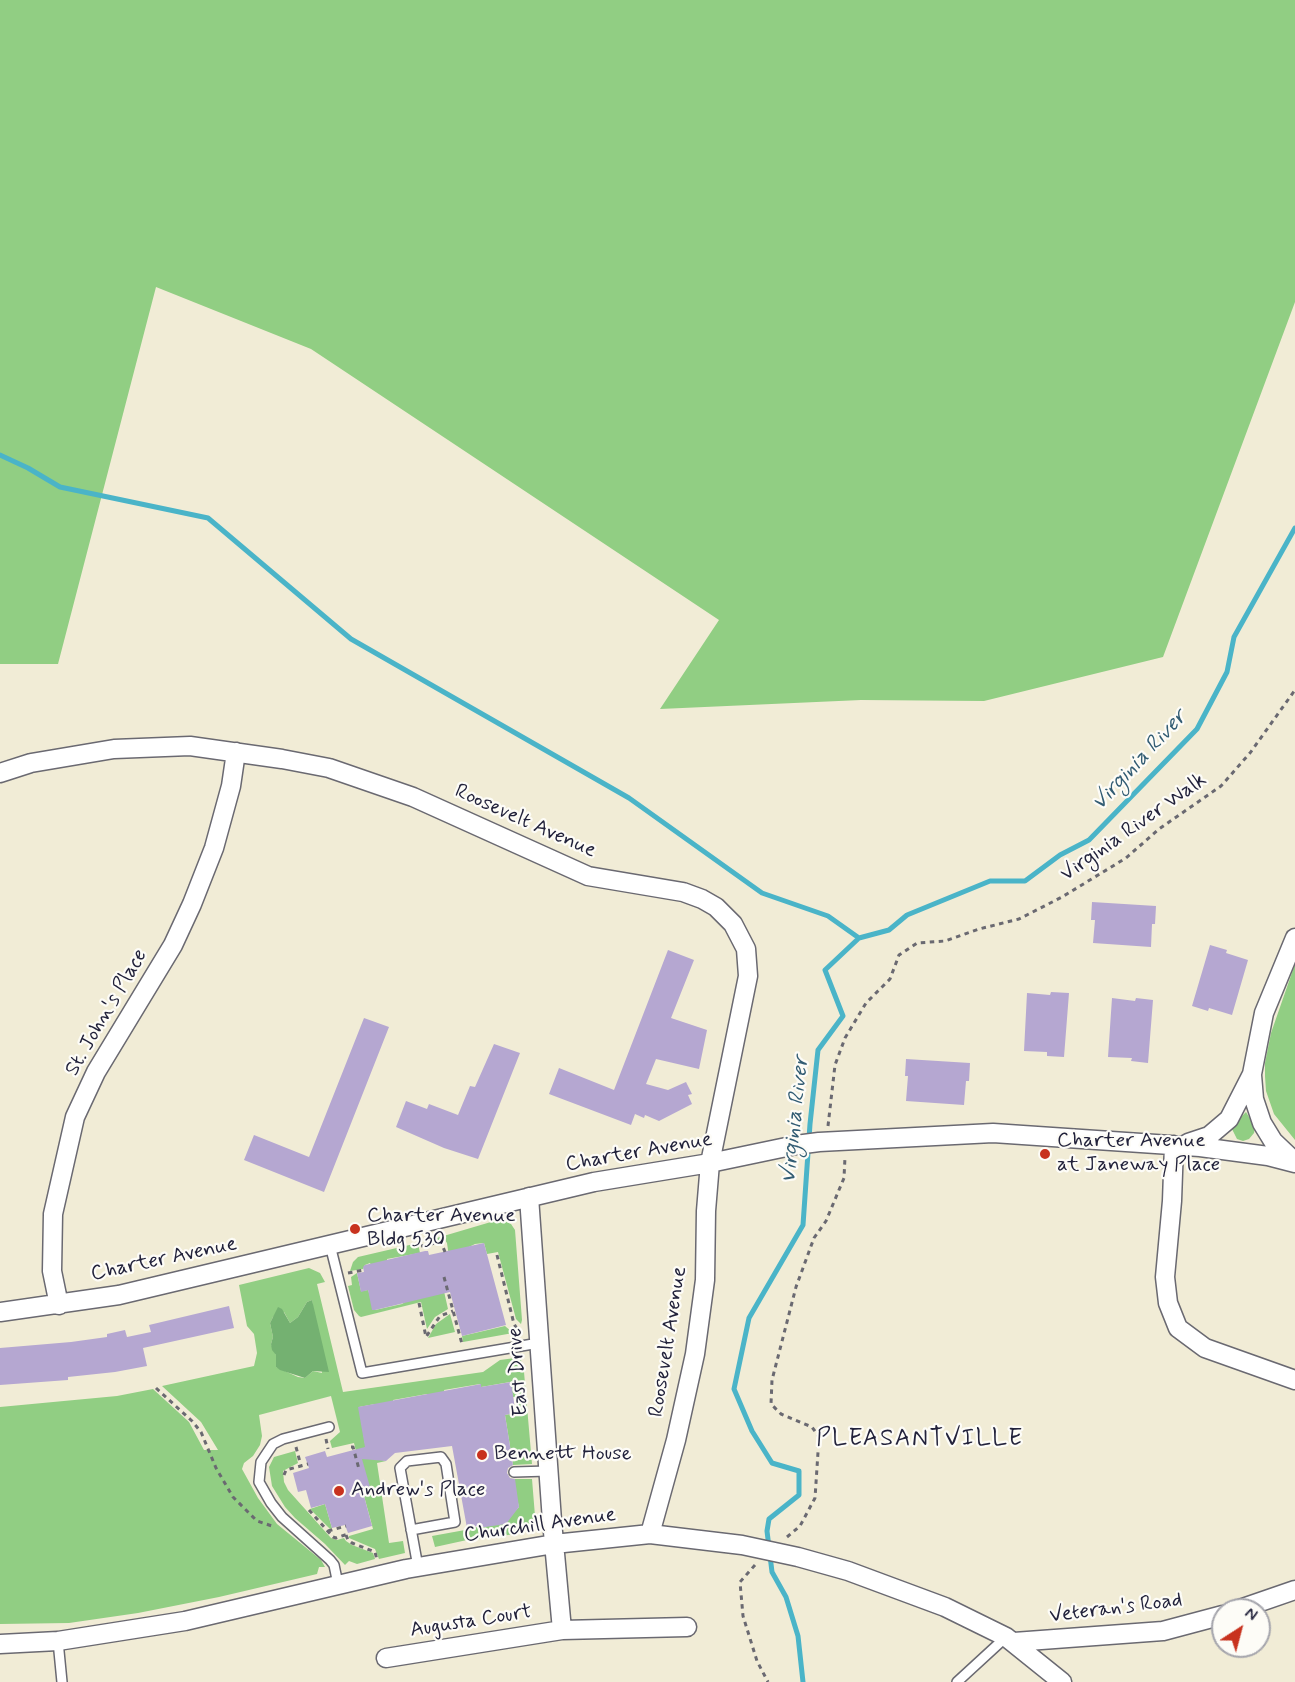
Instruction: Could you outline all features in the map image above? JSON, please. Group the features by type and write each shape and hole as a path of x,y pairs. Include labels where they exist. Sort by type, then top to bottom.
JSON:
{"street":[{"name":"Roosevelt Avenue","path":"0,773 31,763 114,748 190,746 329,768 413,797 588,876 683,892 716,907 741,936 746,949 748,976 710,1163 706,1211 705,1280 695,1354 676,1440 650,1534"},
{"name":"St. John's Place","path":"59,1305 52,1271 53,1214 75,1117 96,1072 173,945 192,904 214,848 231,786 236,752"},
{"path":"1295,938 1264,1012 1252,1074 1254,1099 1262,1123 1273,1141 1295,1162"},
{"path":"1252,1074 1229,1119 1209,1136 1192,1143 1174,1145 1165,1277 1168,1304 1179,1328 1205,1348 1295,1380"},
{"name":"Charter Avenue","path":"0,1312 59,1305 119,1294 594,1182 710,1163 796,1145 993,1133 1174,1145 1239,1152 1295,1162"},
{"name":"East Drive","path":"529,1197 554,1544"},
{"name":"Churchill Avenue","path":"0,1644 58,1641 185,1621 418,1567 554,1544 650,1534 754,1554 786,1547 945,1607 1010,1640 1062,1682"},
{"name":"Augusta Court","path":"554,1544 562,1630"},
{"path":"1271,1598 1295,1590"},
{"name":"Veteran's Road","path":"1010,1640 1163,1631 1211,1618"},
{"name":"Augusta Court","path":"386,1658 562,1630 687,1627"}],"lane":[{"path":"330,1245 362,1373 539,1343"},
{"path":"329,1427 293,1436 273,1444 264,1456 259,1472 259,1482 271,1503 334,1565 338,1584"},
{"path":"411,1530 454,1522 446,1464 441,1457 407,1461 400,1468 411,1530 418,1567"},
{"path":"514,1472 548,1471"},
{"path":"957,1682 1010,1640"},
{"path":"58,1641 62,1682"}],"path":[{"name":"Virginia River Walk","path":"786,1547 815,1498 819,1437 812,1427 780,1414 771,1404 772,1380 796,1287 814,1238 826,1221 844,1178 845,1155 828,1142 828,1128 835,1065 845,1038 866,1003 890,979 899,955 917,943 945,941 979,929 1019,920 1126,858 1159,829 1221,786 1250,753 1295,690"},
{"path":"419,1237 422,1251"},
{"path":"421,1246 441,1242 445,1252"},
{"path":"497,1255 514,1324 519,1332"},
{"path":"348,1273 364,1270"},
{"path":"444,1277 462,1344"},
{"path":"419,1303 426,1337 440,1316 453,1311"},
{"path":"156,1388 201,1432 223,1480 233,1497 244,1509 257,1521 281,1528 293,1526"},
{"path":"293,1436 301,1466"},
{"path":"351,1447 353,1447 359,1469"},
{"path":"284,1475 286,1470 308,1464"},
{"path":"309,1510 336,1538 347,1535 348,1540 352,1543 375,1552 378,1563"},
{"path":"328,1532 346,1526"},
{"path":"467,1530 469,1543"},
{"path":"754,1554 740,1582 743,1617 757,1660 768,1682"}],"green space":[{"path":"0,0 1295,0 1295,302 1163,657 984,701 861,700 660,709 719,620 311,349 156,287 58,664 0,664"},
{"path":"1295,964 1295,1140 1274,1114 1266,1091 1265,1063 1271,1033"},
{"path":"1246,1112 1255,1127 1249,1139 1243,1141 1237,1139 1232,1129"},
{"path":"501,1219 511,1224 515,1230 521,1324 516,1319 498,1252 487,1254 484,1243 475,1244 449,1257 445,1240 430,1240"},
{"path":"418,1243 420,1253 387,1259 387,1261 371,1265 370,1263 363,1269 350,1271 353,1262 358,1257"},
{"path":"309,1268 320,1273 325,1282 317,1284 343,1392 483,1372 500,1360 515,1358 521,1360 532,1464 513,1465 505,1415 515,1413 514,1410 518,1409 510,1382 481,1387 480,1384 444,1390 445,1394 427,1394 393,1400 393,1404 359,1407 367,1456 386,1461 377,1463 389,1543 403,1541 405,1553 379,1559 375,1549 349,1538 349,1536 373,1529 364,1496 371,1494 360,1468 354,1443 332,1448 330,1441 340,1432 331,1396 259,1415 262,1436 260,1445 253,1456 244,1463 242,1469 258,1498 277,1524 321,1560 325,1567 319,1567 317,1574 138,1613 69,1623 0,1624 0,1407 117,1396 153,1389 189,1422 204,1450 218,1450 201,1422 162,1386 254,1366 257,1353 254,1334 247,1326 239,1285","holes":["312,1300 322,1373 313,1371 305,1378 276,1367 276,1355 271,1344 273,1337 270,1323 273,1317 284,1312 290,1323 298,1317 307,1302"]},
{"path":"357,1273 361,1291 368,1290 375,1310 402,1304 441,1278 448,1309 435,1317 427,1329 421,1302 361,1317 354,1310 348,1286 352,1285 351,1277"},
{"path":"312,1300 329,1372 313,1371 305,1378 276,1367 276,1355 271,1344 273,1337 270,1323 278,1307 282,1309 290,1323 298,1317 307,1302"},
{"path":"450,1314 455,1332 428,1338 436,1324"},
{"path":"505,1326 513,1333 463,1342 462,1336"},
{"path":"295,1451 298,1463 283,1471 284,1482 288,1490 331,1538 337,1540 344,1538 352,1545 373,1553 375,1559 357,1564 349,1561 345,1565 285,1507 272,1486 269,1467 274,1457"},
{"path":"512,1479 532,1479 535,1516 533,1525 523,1533 471,1540 467,1528 503,1524 519,1507"},
{"path":"325,1504 332,1528 330,1529 310,1509"},
{"path":"465,1530 467,1540 435,1547 432,1536"}],"building":[{"path":"1092,902 1156,906 1151,947 1093,943 1095,920 1091,920"},
{"path":"1210,945 1248,960 1232,1015 1192,1006"},
{"path":"668,950 694,960 671,1018 707,1030 699,1069 656,1059 646,1084 668,1090 686,1082 692,1094 688,1095 692,1104 659,1121 645,1115 644,1118 635,1114 631,1125 549,1094 559,1068 614,1090"},
{"path":"1051,992 1069,993 1064,1057 1047,1056 1047,1052 1024,1051 1027,993 1050,995"},
{"path":"1112,998 1135,1001 1136,998 1153,1000 1148,1063 1131,1061 1132,1058 1108,1057"},
{"path":"364,1018 389,1027 324,1192 244,1160 254,1135 309,1157"},
{"path":"494,1044 520,1053 478,1159 444,1148 396,1127 406,1101 427,1109 429,1104 458,1115 470,1086 475,1087"},
{"path":"906,1059 970,1063 964,1105 906,1101 908,1076 905,1076"},
{"path":"484,1243 506,1325 462,1336 450,1292 372,1310 368,1290 361,1292 357,1273 364,1272 365,1265 425,1251 428,1251 429,1255"},
{"path":"229,1306 234,1328 143,1348 147,1366 68,1377 68,1380 0,1385 0,1348 107,1337 107,1334 125,1330 127,1337 151,1332 149,1325"},
{"name":"Bennett House","path":"511,1382 515,1413 505,1415 513,1465 508,1468 507,1473 510,1478 515,1479 519,1507 506,1524 467,1528 452,1446 395,1453 386,1461 362,1459 372,1494 364,1496 372,1526 348,1533 345,1525 332,1528 325,1504 311,1508 306,1490 298,1492 293,1473 309,1468 305,1457 325,1451 327,1457 365,1447 358,1407 481,1384 481,1387"}],"waterway":[{"path":"0,455 60,487 208,518 351,639 629,798 762,893 828,916 859,938"},
{"name":"Virginia River","path":"803,1682 798,1636 786,1597 772,1572 767,1531 769,1519 799,1495 799,1471 772,1463 752,1431 734,1389 749,1318 803,1225 818,1050 843,1016 825,970 859,938 889,930 907,915 990,881 1025,881 1060,855 1089,840 1197,729 1227,672 1234,637 1295,528"}],"place":[{"name":"Charter Avenue at Janeway Place","path":"1045,1154"},
{"name":"Charter Avenue Bldg 530","path":"355,1229"},
{"name":"Bennett House","path":"482,1455"},
{"name":"Andrew's Place","path":"339,1491"}],"district":[{"name":"PLEASANTVILLE","path":"920,1440"}]}
